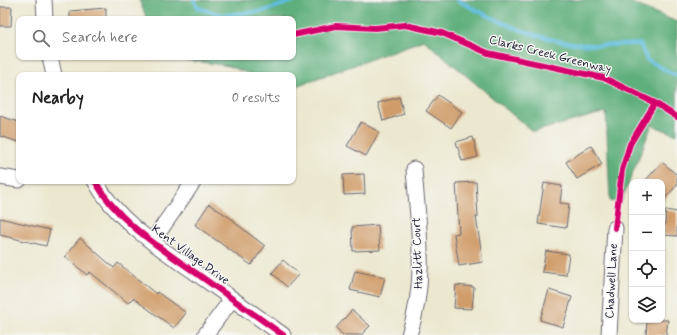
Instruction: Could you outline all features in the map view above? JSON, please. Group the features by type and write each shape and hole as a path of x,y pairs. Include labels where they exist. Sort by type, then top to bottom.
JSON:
{"street":[{"path":"44,0 45,16"},
{"path":"51,60 53,72"},
{"name":"Hazlitt Court","path":"409,335 417,312 421,275 414,169"},
{"path":"0,177 16,180"},
{"name":"Kent Village Drive","path":"97,184 121,215 152,242 283,335"},
{"path":"152,242 192,184"},
{"name":"Chadwell Lane","path":"609,335 615,228"},
{"path":"205,335 232,299"}],"green space":[{"path":"139,0 625,0 677,22 677,135 652,125 621,202 610,201 606,112 533,132 424,40 296,86 296,72 244,72 229,66 187,60 296,60 296,16 146,16"}],"building":[{"path":"0,7 12,7 11,26 0,26"},
{"path":"106,8 106,16 70,16 70,11"},
{"path":"438,95 462,112 451,128 426,111"},
{"path":"399,97 404,114 383,121 378,103"},
{"path":"0,116 16,121 16,141 0,136"},
{"path":"361,122 379,132 366,156 347,146"},
{"path":"473,137 478,157 462,161 456,142"},
{"path":"591,146 602,164 577,179 566,162"},
{"path":"662,162 677,175 677,185 665,199 665,179 647,179"},
{"path":"364,174 365,194 344,195 343,175"},
{"path":"476,182 478,217 476,217 483,262 459,266 454,234 459,233 456,183"},
{"path":"544,183 562,186 560,203 569,204 566,228 538,224"},
{"path":"209,204 235,221 234,222 265,246 251,265 195,225"},
{"path":"666,210 677,212 677,236 665,235"},
{"path":"0,218 50,230 46,246 0,235"},
{"path":"378,225 380,250 353,251 352,227"},
{"path":"80,238 114,268 118,263 156,294 157,292 186,313 174,328 133,298 128,303 90,272 87,275 65,256"},
{"path":"546,251 569,254 566,275 542,272"},
{"path":"283,260 299,274 287,287 272,273"},
{"path":"355,271 385,277 380,297 350,290"},
{"path":"456,285 474,287 472,309 454,308"},
{"path":"549,290 572,297 563,327 540,320"},
{"path":"352,310 370,326 361,335 343,335 336,328"},
{"path":"665,320 668,320 666,335 646,335 647,323 665,323"}],"waterway":[{"path":"194,0 198,8 223,15 264,11 296,0"},
{"path":"457,0 505,24 539,36 592,45 640,44 647,60 677,76"}],"cycle path":[{"name":"Clarks Creek Greenway","path":"296,34 336,26 375,28 405,25 442,33 488,53 604,78 655,103 677,117"},
{"path":"615,228 622,170 630,144 655,103"},
{"path":"97,184 115,209 140,232 283,335"}]}
